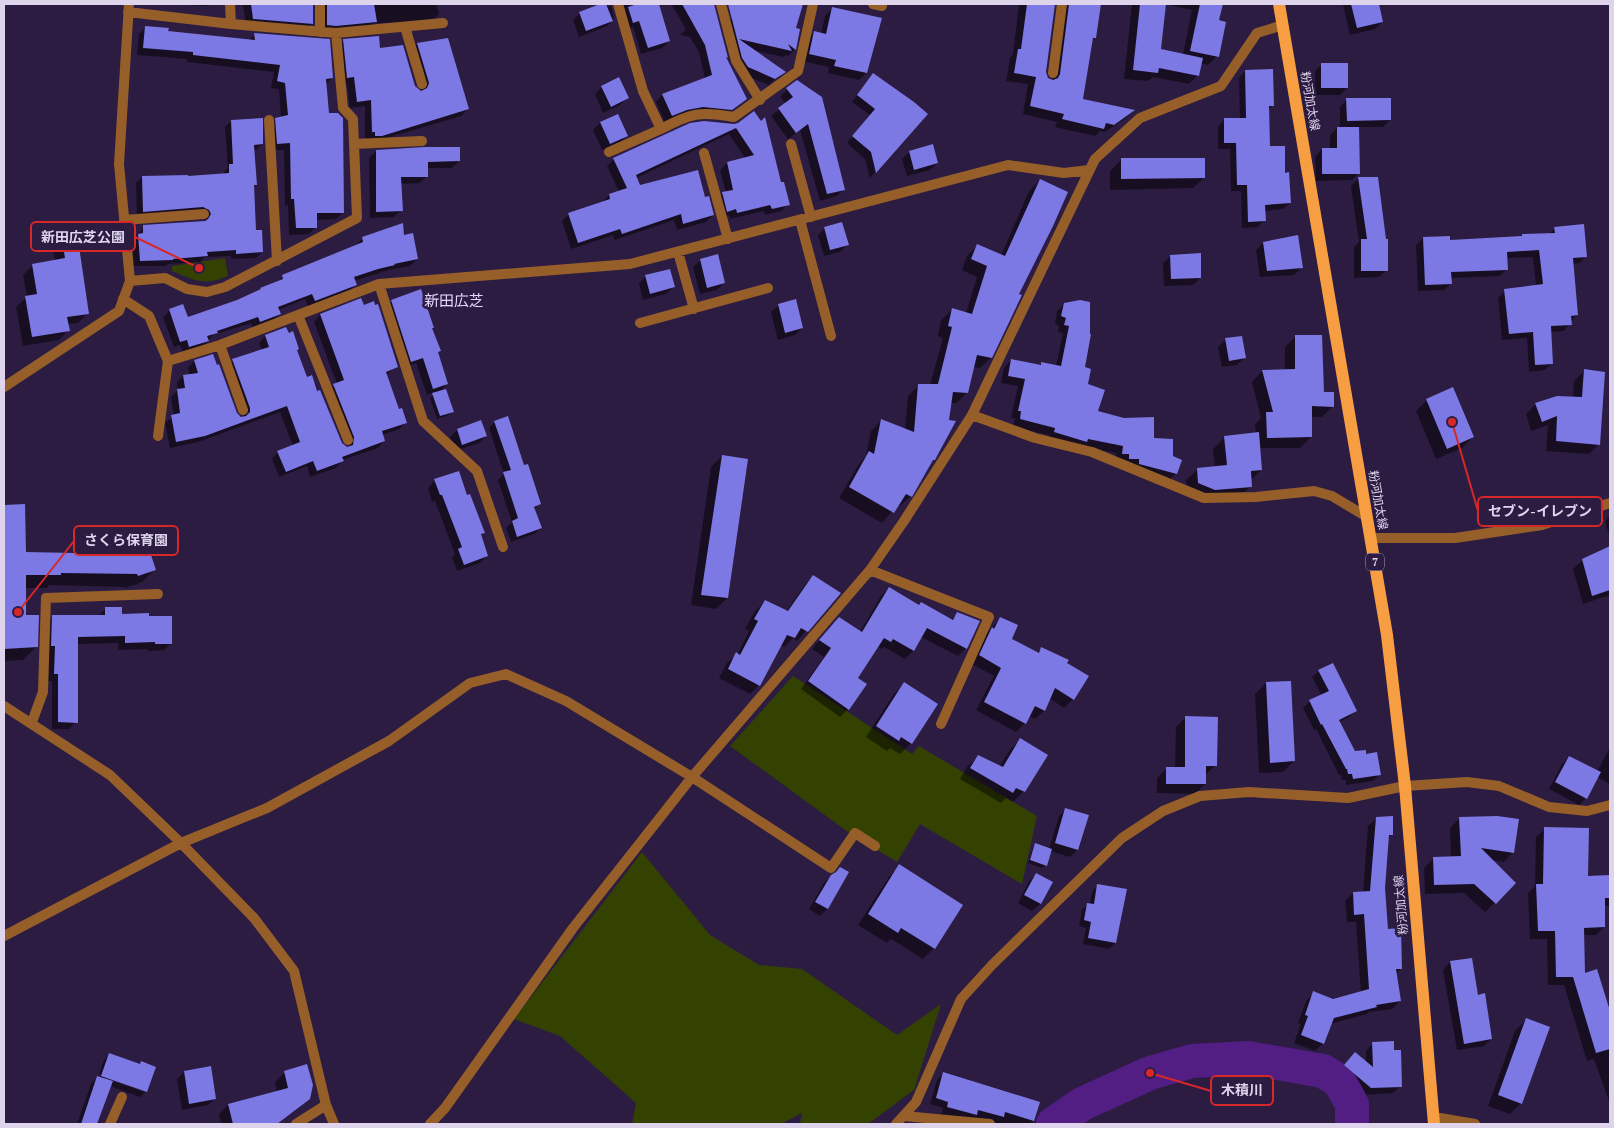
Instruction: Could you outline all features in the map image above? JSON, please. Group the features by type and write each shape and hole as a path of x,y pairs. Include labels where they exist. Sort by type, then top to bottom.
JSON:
{"main road":[{"name":"粉河加太線","path":"1279,4 1387,635 1405,786 1434,1120"}],"street":[{"path":"230,4 232,24"},
{"path":"320,4 320,32"},
{"path":"618,4 643,91 661,129"},
{"path":"721,4 736,61 760,100"},
{"path":"610,152 661,129 684,116 710,113 734,118 760,100 798,71 813,4"},
{"path":"1053,73 1062,4"},
{"path":"4,387 120,311 130,281 119,164 128,8 232,24 336,33 443,23"},
{"path":"430,1124 445,1108 573,928 692,777 870,570 904,521 972,415 1095,159 1140,118 1221,86 1257,33 1283,25"},
{"path":"406,27 422,84"},
{"path":"130,281 165,278 187,289 207,292 225,287 357,218 353,119 343,108 336,33"},
{"path":"269,120 277,260"},
{"path":"354,144 422,141"},
{"path":"791,144 810,217"},
{"path":"704,153 728,239"},
{"path":"168,361 220,345 379,284 630,264 1008,165 1064,173 1089,170"},
{"path":"124,220 204,214"},
{"path":"800,220 831,336"},
{"path":"678,252 694,309"},
{"path":"379,284 423,421 477,471 503,547"},
{"path":"640,323 768,288"},
{"path":"123,299 149,316 168,361 158,436"},
{"path":"298,315 348,440"},
{"path":"220,345 243,410"},
{"path":"972,415 1035,438 1092,452 1204,498 1256,497 1314,492 1332,496 1367,517"},
{"path":"1371,538 1455,538 1542,525 1610,503"},
{"path":"870,570 989,617 941,724"},
{"path":"32,722 43,692 46,598 158,594"},
{"path":"4,936 181,843 267,808 389,741 470,683 506,674 566,701 692,777 831,868 855,833 875,846"},
{"path":"4,706 32,722 110,775 181,843 254,918 294,971 326,1105 334,1124"},
{"path":"896,1124 916,1102 961,999 992,965 1122,838 1163,811 1200,796 1250,792 1348,798 1405,786 1467,782 1499,786 1549,807 1587,811 1610,805"},
{"path":"110,1124 122,1097"},
{"path":"296,1124 326,1105"},
{"path":"904,1116 990,1124"},
{"path":"1434,1120 1476,1124"}],"green space":[{"path":"225,258 228,276 212,281 200,281 172,271 172,266"},
{"path":"793,676 912,754 919,746 1037,816 1022,884 920,824 897,862 848,832 730,746"},
{"path":"642,852 710,935 759,965 802,969 897,1035 941,1004 914,1090 868,1124 800,1124 802,1113 781,1124 632,1124 636,1103 560,1036 514,1019"}],"building":[{"path":"251,4 313,4 313,24 253,19"},
{"path":"327,4 374,4 377,22 336,26 327,25"},
{"path":"600,4 606,4 613,21 586,31 579,12"},
{"path":"637,4 659,4 670,41 648,48 639,21 633,23 628,7"},
{"path":"682,4 714,4 728,58 726,57 747,99 732,110 703,107 687,110 672,116 662,94 712,75 705,45"},
{"path":"728,4 803,4 796,28 800,29 796,50 788,44 792,51 739,39 786,72 775,79 748,67 742,58"},
{"path":"1027,4 1055,4 1046,72 1048,78 1053,80 1058,78 1060,74 1069,4 1101,4 1096,38 1093,38 1083,99 1135,110 1114,125 1106,123 1104,129 1062,119 1064,114 1030,106 1036,77 1014,73 1018,49 1021,49"},
{"path":"1140,4 1166,4 1161,49 1203,58 1199,76 1159,68 1158,73 1133,70"},
{"path":"1200,4 1223,4 1219,20 1226,22 1219,57 1190,51"},
{"path":"1351,4 1379,4 1383,22 1357,28"},
{"path":"832,7 882,18 867,73 834,66 836,60 809,54 814,31 826,34"},
{"path":"145,26 169,28 168,31 255,40 254,33 330,39 333,78 326,79 329,113 338,113 343,118 344,213 317,213 317,228 296,228 294,199 291,199 290,143 277,144 275,118 288,115 285,83 277,81 280,65 193,55 193,52 143,48"},
{"path":"379,36 380,48 403,45 415,86 421,91 427,88 429,83 417,43 448,38 469,109 382,136 375,136 375,132 372,132 371,100 357,102 354,77 347,78 343,39"},
{"path":"1321,63 1348,63 1348,88 1321,88"},
{"path":"1273,69 1274,106 1269,106 1270,146 1285,146 1285,173 1289,172 1291,203 1265,205 1266,221 1248,222 1247,185 1237,185 1236,143 1224,143 1224,118 1246,118 1245,70"},
{"path":"873,73 928,114 876,173 871,152 852,136 875,109 857,95"},
{"path":"619,77 629,98 611,107 601,86"},
{"path":"797,80 822,97 845,190 827,194 808,124 796,133 778,108 793,97 786,88"},
{"path":"1346,98 1391,98 1391,120 1347,121"},
{"path":"754,111 761,121 765,117 781,182 784,182 790,205 772,209 770,205 737,213 736,209 727,212 722,192 733,190 727,162 754,155 736,128 636,175 640,185 698,170 705,197 709,196 714,215 683,224 681,214 622,234 620,229 578,243 568,213 610,199 609,194 627,188 613,158 690,123 704,121 734,124"},
{"path":"618,114 628,136 610,144 600,122"},
{"path":"263,118 263,144 254,145 257,185 254,185 256,230 262,230 263,252 236,254 236,250 207,252 208,256 140,261 138,234 143,233 143,225 205,221 211,214 209,210 203,207 143,212 142,176 188,176 229,173 229,164 233,164 231,120"},
{"path":"1337,127 1359,127 1360,174 1322,174 1322,148 1337,148"},
{"path":"933,144 938,163 914,170 909,151"},
{"path":"460,147 460,161 428,162 428,177 401,177 403,211 376,212 376,150"},
{"path":"1121,158 1205,158 1205,178 1121,179"},
{"path":"1358,177 1378,177 1386,239 1388,239 1388,271 1361,271 1361,239 1367,239"},
{"path":"1040,179 1068,192 1019,294 1022,295 992,358 977,355 968,393 953,392 949,420 956,421 912,497 906,494 894,513 849,487 869,451 874,454 881,419 914,432 918,384 938,384 952,327 948,326 952,308 972,314 987,266 971,259 977,244 1005,256"},
{"path":"842,222 849,245 830,250 824,227"},
{"path":"403,223 404,235 413,233 418,259 394,264 354,277 357,285 315,301 312,294 278,307 281,314 260,322 258,317 217,331 218,333 207,336 209,341 189,347 187,340 180,342 169,309 183,304 188,317 237,300 283,279 282,275 363,242 362,237"},
{"path":"1584,224 1587,257 1573,258 1578,315 1571,316 1572,325 1551,326 1553,364 1535,365 1533,332 1509,334 1504,289 1543,284 1539,250 1507,252 1508,270 1451,272 1452,284 1425,285 1423,237 1450,236 1450,240 1522,236 1522,234 1555,233 1554,227"},
{"path":"76,226 89,314 67,317 70,331 32,337 25,296 37,294 32,264 65,258 60,228"},
{"path":"1298,235 1303,268 1267,271 1263,242"},
{"path":"1201,253 1201,278 1171,279 1170,255"},
{"path":"718,254 725,283 707,288 700,259"},
{"path":"670,269 675,287 650,294 645,275"},
{"path":"421,289 434,328 432,328 441,351 438,352 448,384 433,389 423,358 411,362 391,300"},
{"path":"361,298 364,305 374,301 375,305 378,304 398,367 386,372 399,409 402,408 407,423 382,431 385,441 342,457 344,461 317,471 313,461 286,472 277,451 300,442 287,406 205,436 176,442 171,415 180,413 177,389 185,388 183,375 198,373 194,360 213,354 217,365 219,364 237,413 241,417 246,416 250,412 250,408 232,359 269,347 265,335 286,327 289,333 293,331 299,349 297,350 307,377 312,375 317,391 320,390 342,443 347,447 353,445 354,437 333,384 344,380 320,314"},
{"path":"796,299 803,328 785,333 778,304"},
{"path":"1080,300 1090,302 1091,334 1085,367 1091,369 1088,384 1105,390 1098,411 1124,418 1154,417 1154,438 1173,439 1173,456 1182,460 1177,474 1139,464 1139,459 1129,459 1129,454 1122,454 1123,446 1088,439 1087,442 1054,432 1055,428 1020,419 1021,411 1018,411 1025,379 1008,376 1011,359 1041,365 1041,362 1061,366 1069,326 1064,325 1066,318 1061,316 1064,303"},
{"path":"1295,335 1322,335 1324,392 1334,392 1334,407 1312,406 1312,437 1267,438 1266,412 1273,412 1262,370 1295,369"},
{"path":"1242,336 1246,358 1229,361 1225,338"},
{"path":"1584,369 1605,372 1600,445 1556,441 1557,416 1542,422 1535,403 1557,396 1582,397"},
{"path":"1453,387 1474,437 1447,449 1426,399"},
{"path":"446,389 454,412 440,416 432,393"},
{"path":"508,416 524,465 528,464 541,504 534,507 542,528 517,537 512,521 518,518 503,472 511,470 494,421"},
{"path":"481,420 487,436 462,445 457,429"},
{"path":"1259,432 1262,470 1251,471 1252,487 1215,490 1198,483 1197,468 1227,465 1224,436"},
{"path":"722,455 748,459 728,598 701,595"},
{"path":"459,471 467,495 470,494 485,533 481,534 488,556 464,565 458,549 462,547 434,479"},
{"path":"25,504 26,552 115,552 146,540 156,570 138,576 137,574 61,573 61,575 26,575 26,615 39,615 38,647 4,649 4,505"},
{"path":"1610,546 1610,590 1592,596 1582,559"},
{"path":"813,575 841,593 808,632 801,628 795,638 787,635 760,686 728,669 736,652 740,655 758,621 754,619 765,600 788,611"},
{"path":"889,587 919,605 921,602 953,620 957,612 980,621 967,649 927,628 914,651 893,639 891,642 884,638 858,678 867,684 849,710 808,681 831,648 819,640 839,617 862,632"},
{"path":"105,607 122,607 122,614 149,613 149,616 172,616 172,644 155,644 155,642 125,643 125,636 78,637 78,723 58,722 58,674 54,674 55,646 51,646 52,615 105,615"},
{"path":"1000,617 1018,625 1012,639 1039,653 1041,647 1069,660 1067,663 1089,676 1074,700 1055,688 1045,711 1035,706 1026,724 984,702 1001,668 979,655 992,627 994,629"},
{"path":"1333,663 1357,711 1339,720 1355,751 1366,750 1366,754 1377,752 1381,775 1353,779 1352,774 1348,774 1309,700 1329,691 1318,670"},
{"path":"1291,681 1295,761 1270,763 1266,682"},
{"path":"904,682 938,704 912,744 901,737 899,741 876,726"},
{"path":"1185,716 1218,717 1217,766 1206,766 1206,784 1166,784 1166,767 1185,767"},
{"path":"1020,738 1048,755 1025,792 1016,788 1013,793 970,768 978,755 1003,767"},
{"path":"1569,756 1601,772 1587,799 1555,782"},
{"path":"1065,808 1089,815 1078,850 1055,843"},
{"path":"1393,816 1393,835 1389,835 1385,888 1388,929 1401,928 1402,969 1396,969 1401,1001 1376,1005 1377,1007 1334,1018 1324,1044 1301,1035 1308,1016 1305,1015 1313,991 1333,999 1369,989 1364,914 1354,915 1353,892 1370,891 1376,817"},
{"path":"1497,816 1519,819 1514,853 1481,848 1516,883 1496,904 1474,884 1434,885 1433,857 1461,856 1459,817"},
{"path":"1544,827 1589,828 1588,876 1610,875 1610,898 1605,898 1605,927 1584,928 1585,973 1597,969 1610,1011 1610,1049 1596,1053 1573,977 1556,977 1555,931 1538,931 1536,884 1543,884"},
{"path":"1035,843 1052,849 1047,866 1030,860"},
{"path":"899,864 963,905 935,949 901,928 898,933 868,914"},
{"path":"840,867 849,872 828,909 815,902 831,875"},
{"path":"1036,873 1053,882 1041,904 1024,895"},
{"path":"1097,884 1127,889 1116,943 1088,938 1091,922 1084,920 1087,903 1094,904"},
{"path":"1472,958 1478,995 1485,993 1492,1039 1464,1044 1450,961"},
{"path":"1526,1018 1550,1027 1522,1104 1498,1095"},
{"path":"1394,1041 1394,1050 1401,1050 1402,1087 1371,1088 1344,1065 1355,1052 1373,1067 1372,1042"},
{"path":"109,1053 140,1064 141,1061 156,1067 147,1092 101,1076"},
{"path":"307,1064 313,1085 310,1099 277,1124 233,1124 228,1104 288,1088 284,1071"},
{"path":"211,1066 216,1099 189,1104 184,1071"},
{"path":"943,1072 1040,1102 1034,1121 1005,1112 1004,1117 978,1110 977,1115 947,1107 948,1102 936,1098"},
{"path":"97,1076 113,1081 97,1124 81,1124"}],"waterway":[{"path":"1053,1124 1082,1104 1150,1073 1192,1061 1248,1058 1323,1071 1339,1081 1352,1104 1352,1124"}],"place":[{"name":"新田広芝公園","path":"199,268"},
{"name":"セブン-イレブン","path":"1452,422"},
{"name":"さくら保育園","path":"18,612"},
{"name":"木積川","path":"1150,1073"}],"district":[{"name":"新田広芝","path":"454,301"}]}
